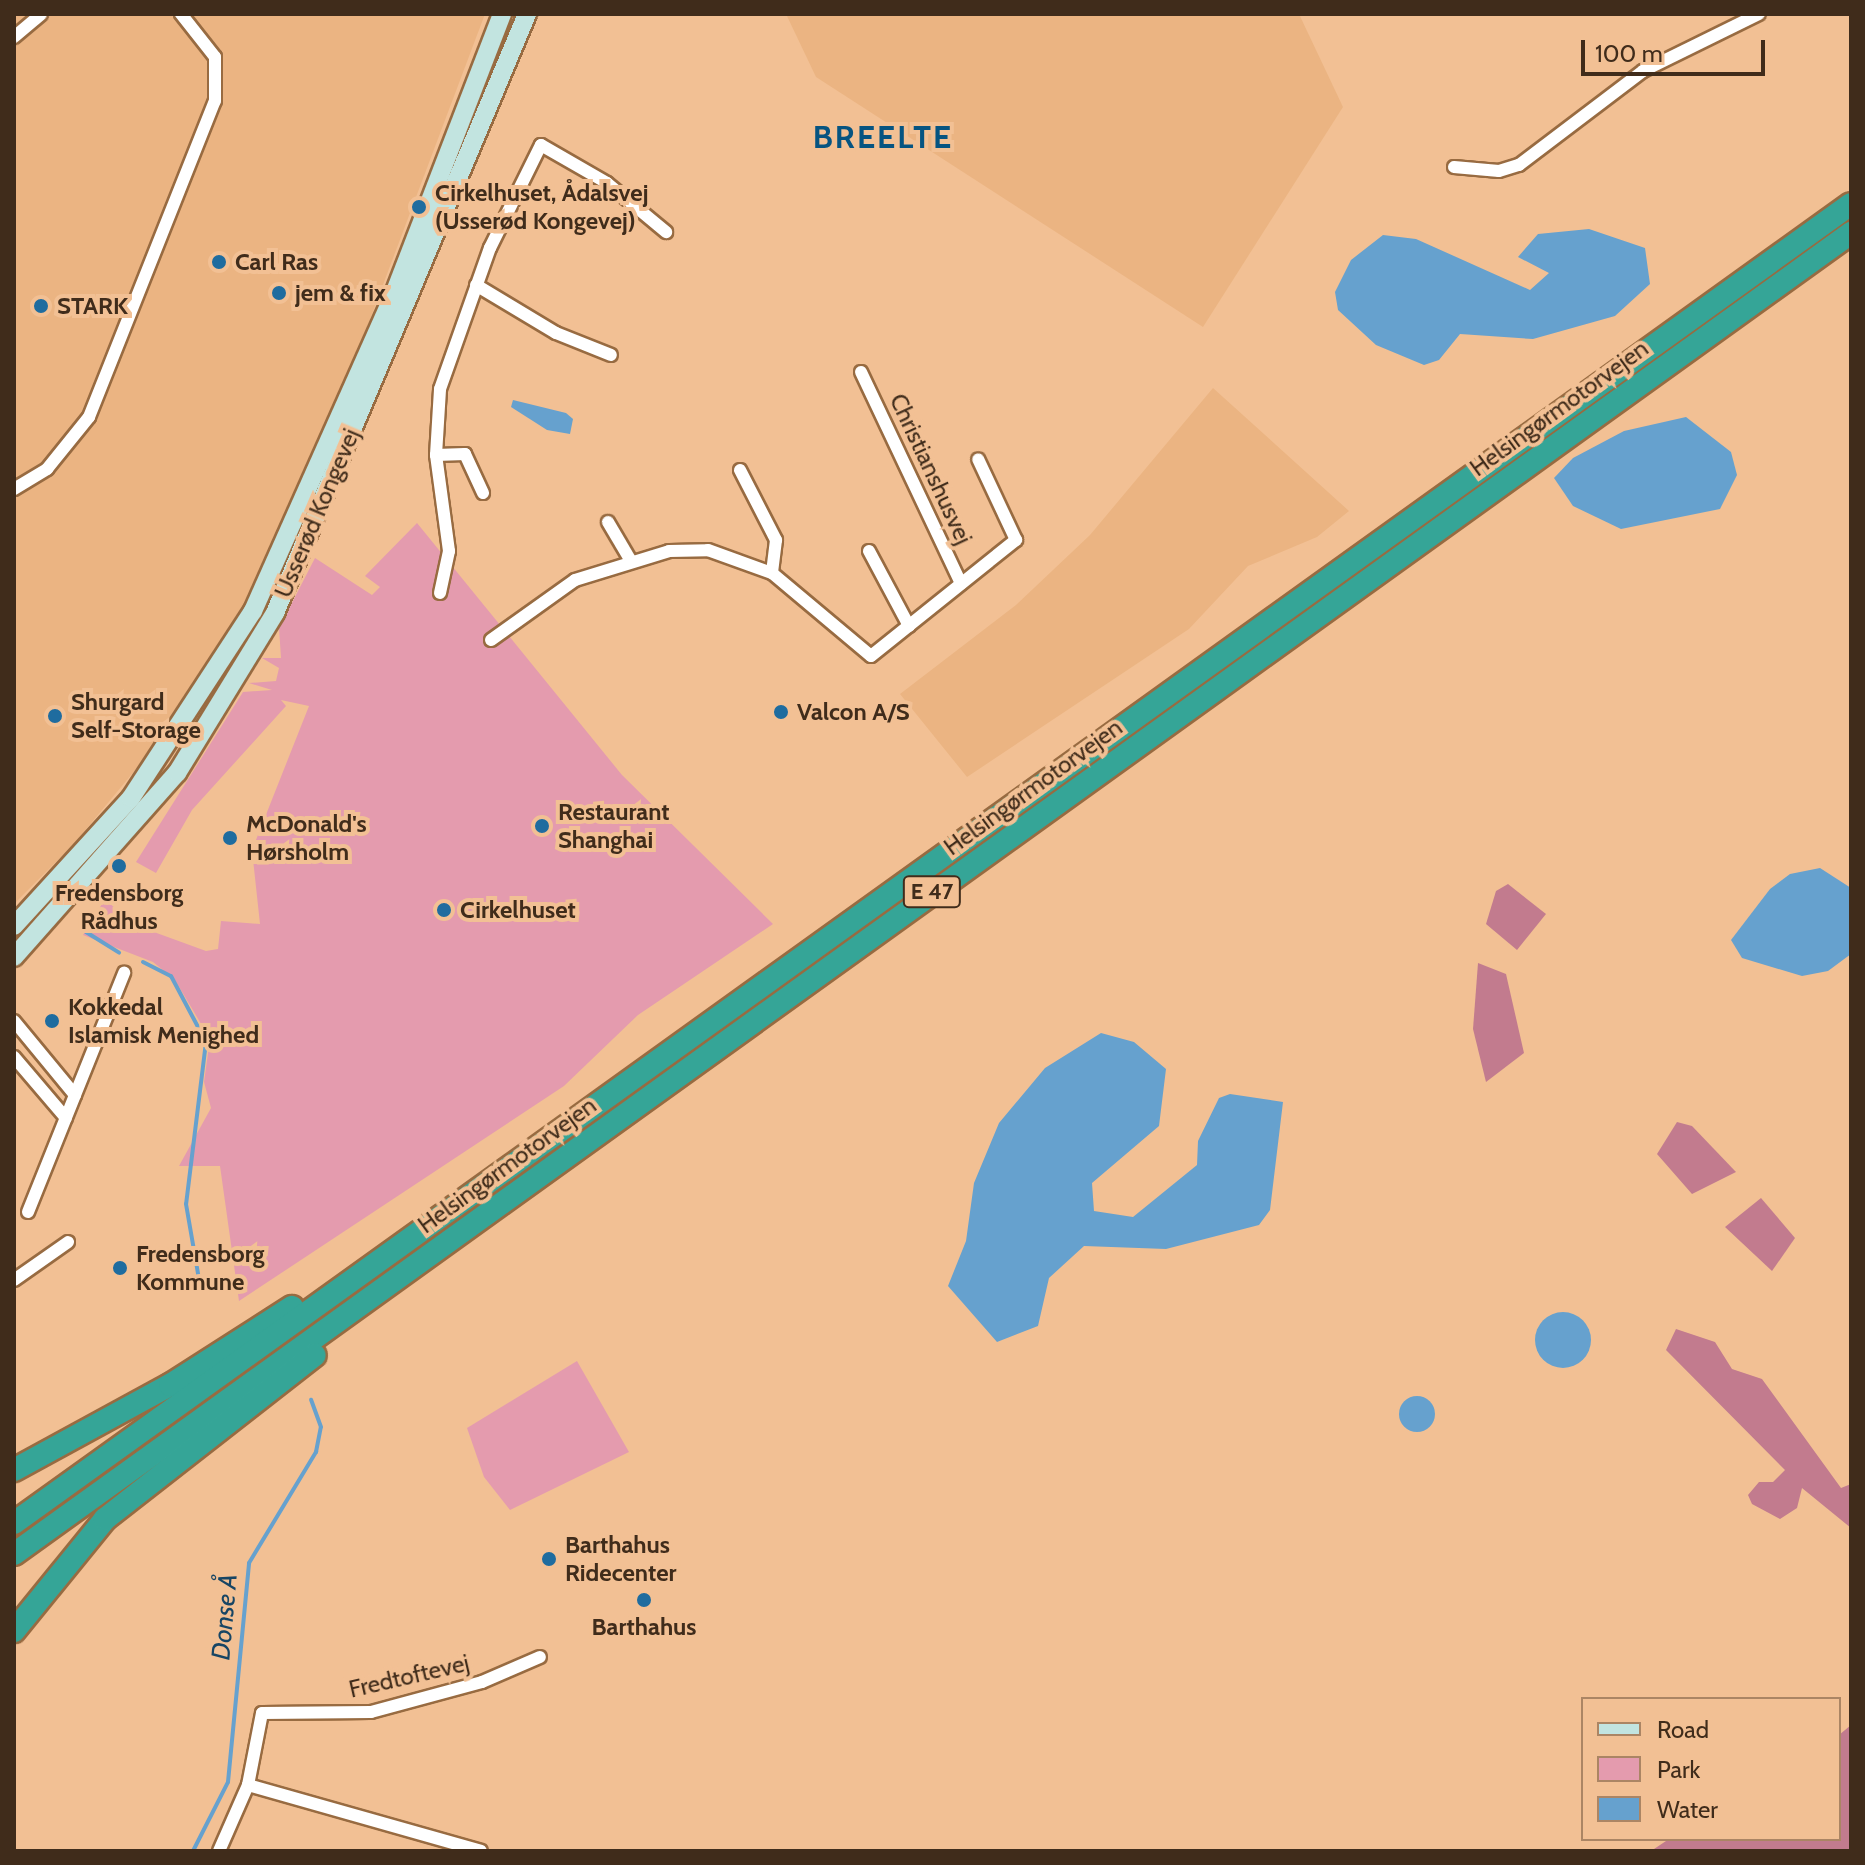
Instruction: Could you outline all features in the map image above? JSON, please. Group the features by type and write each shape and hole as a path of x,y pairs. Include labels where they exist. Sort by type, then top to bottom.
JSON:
{"highway":[{"name":"Helsingørmotorvejen","path":"14,1523 1851,204"},
{"name":"Helsingørmotorvejen","path":"14,1554 1851,233"},
{"path":"14,1631 105,1519 420,1277 482,1215"},
{"path":"14,1470 404,1243"}],"main road":[{"name":"Usserød Kongevej","path":"14,926 131,798 253,611 394,294 502,14"},
{"name":"Usserød Kongevej","path":"14,957 177,773 275,613 527,14"}],"street":[{"path":"14,37 41,14"},
{"path":"14,489 47,469 89,417 215,101 215,57 181,14"},
{"path":"1454,167 1499,171 1519,165 1643,71 1759,14"},
{"path":"440,593 449,521 436,455 440,389 476,285 541,145 619,192 666,232"},
{"path":"476,285 556,333 611,355"},
{"name":"Christianshusvej","path":"861,372 961,584"},
{"path":"436,455 465,454 483,493"},
{"name":"Christianshusvej","path":"491,640 555,591 631,561 708,550 772,573 871,656 1016,540 978,459"},
{"path":"740,470 776,540 772,573"},
{"path":"608,522 631,561"},
{"path":"869,551 909,626"},
{"path":"28,1212 124,973"},
{"path":"14,1021 75,1095"},
{"path":"14,1057 66,1118"},
{"path":"14,1280 68,1242"},
{"name":"Fredtoftevej","path":"219,1851 248,1785 262,1713 371,1712 482,1682 540,1657"},
{"path":"248,1785 481,1851"}],"shaded area":[{"path":"14,14 485,14 291,529 209,681 73,845 14,904"},
{"path":"786,14 1299,14 1343,107 1203,327 816,77"},
{"path":"1213,388 1349,511 1317,537 1248,566 1189,629 967,777 900,694 1016,605 1090,535"},
{"path":"1508,884 1546,914 1517,950 1486,924 1496,891"},
{"path":"1478,963 1506,974 1524,1053 1486,1082 1473,1029"},
{"path":"1677,1122 1692,1126 1736,1172 1692,1194 1657,1154"},
{"path":"1761,1198 1795,1238 1772,1271 1725,1227"},
{"path":"1676,1329 1715,1342 1732,1369 1762,1379 1841,1488 1851,1484 1851,1528 1802,1488 1797,1508 1780,1519 1752,1504 1748,1495 1759,1482 1773,1482 1785,1470 1666,1350"},
{"path":"1851,1725 1851,1851 1651,1851 1666,1841 1841,1841 1841,1733"}],"green space":[{"path":"417,523 622,775 773,924 638,1015 564,1086 239,1301 220,1166 179,1166 211,1108 204,1082 210,1039 175,980 153,962 83,935 105,899 132,924 206,951 218,949 221,921 260,924 252,850 309,706 281,700 286,706 192,810 156,873 136,862 243,692 272,690 249,683 276,681 279,668 262,658 281,658 279,628 315,558 372,595 380,587 365,576"},
{"path":"577,1361 629,1452 510,1510 484,1477 467,1428"}],"water":[{"path":"1589,229 1645,248 1650,284 1615,316 1533,339 1460,334 1439,360 1424,365 1376,345 1338,310 1335,292 1351,260 1383,235 1416,239 1530,290 1549,273 1518,257 1538,234"},
{"path":"513,400 566,413 573,419 570,434 547,430 511,407"},
{"path":"1686,417 1731,452 1737,475 1720,509 1621,529 1573,506 1554,478 1573,458 1624,431"},
{"path":"1820,868 1851,888 1851,954 1828,971 1802,976 1742,958 1731,940 1770,889 1790,874"},
{"path":"1101,1033 1134,1042 1166,1069 1159,1126 1092,1183 1094,1211 1133,1217 1197,1165 1198,1141 1219,1098 1230,1094 1283,1102 1270,1210 1259,1225 1166,1249 1084,1246 1049,1278 1038,1326 997,1342 948,1286 966,1241 974,1183 999,1123 1045,1068"},
{"path":"1563,1312 1583,1320 1591,1340 1583,1360 1563,1368 1543,1360 1535,1340 1543,1320"},
{"path":"1417,1396 1430,1401 1435,1414 1430,1427 1417,1432 1404,1427 1399,1414 1404,1401"}],"waterway":[{"name":"Donse Å","path":"86,932 119,953"},
{"name":"Donse Å","path":"143,962 171,976 206,1042 186,1204 200,1285"},
{"name":"Donse Å","path":"193,1851 228,1782 249,1563 316,1452 321,1427 311,1400"}],"place":[{"name":"Cirkelhuset, Ådalsvej (Usserød Kongevej)","path":"419,207"},
{"name":"Carl Ras","path":"219,262"},
{"name":"jem & fix","path":"279,293"},
{"name":"STARK","path":"41,306"},
{"name":"Valcon A/S","path":"781,712"},
{"name":"Shurgard Self-Storage","path":"55,716"},
{"name":"Restaurant Shanghai","path":"542,826"},
{"name":"McDonald's Hørsholm","path":"230,838"},
{"name":"Fredensborg Rådhus","path":"119,866"},
{"name":"Cirkelhuset","path":"444,910"},
{"name":"Kokkedal Islamisk Menighed","path":"52,1021"},
{"name":"Fredensborg Kommune","path":"120,1268"},
{"name":"Barthahus Ridecenter","path":"549,1559"},
{"name":"Barthahus","path":"644,1600"}],"district":[{"name":"BREELTE","path":"883,137"}]}
